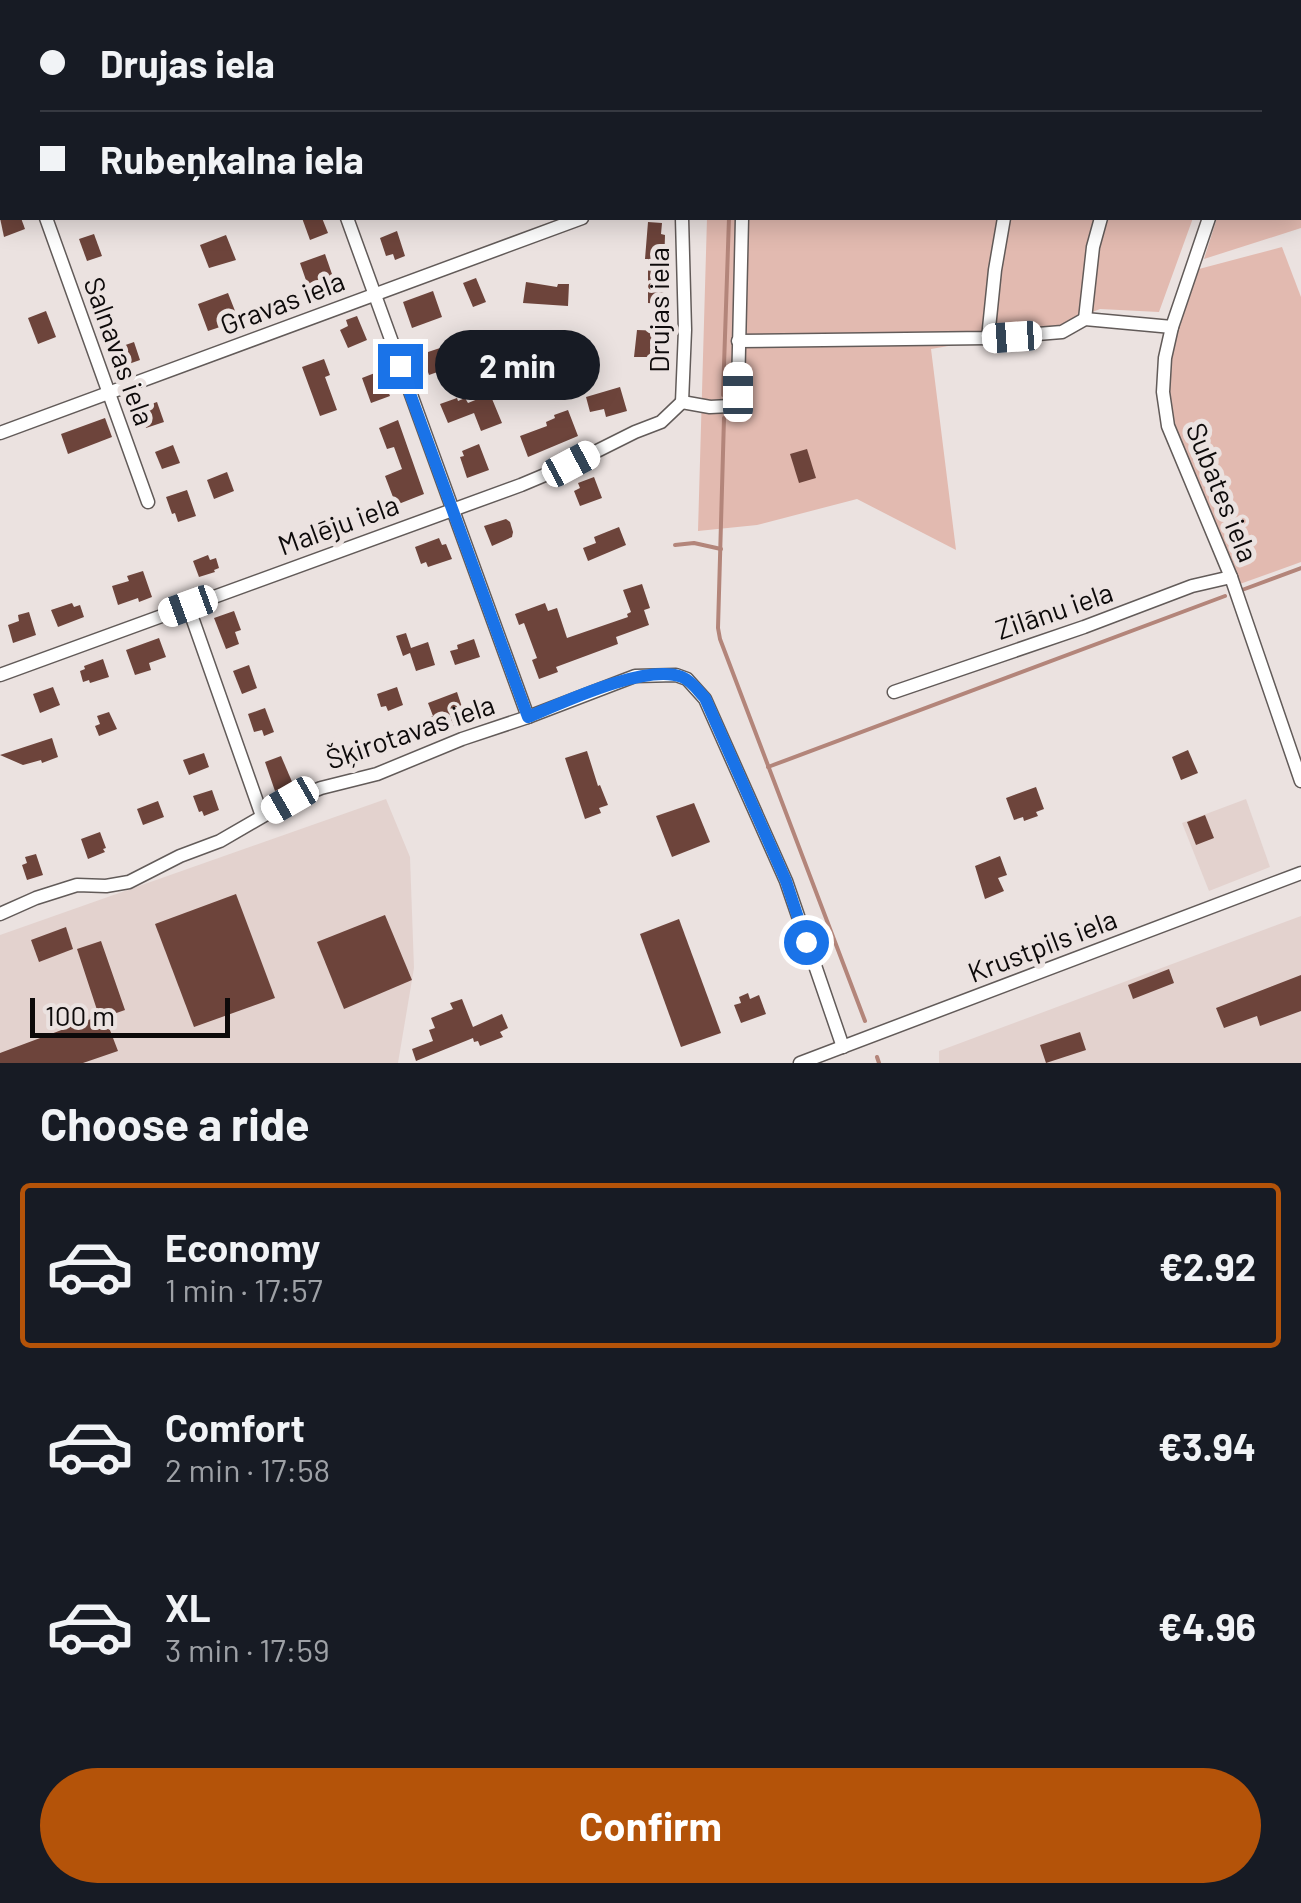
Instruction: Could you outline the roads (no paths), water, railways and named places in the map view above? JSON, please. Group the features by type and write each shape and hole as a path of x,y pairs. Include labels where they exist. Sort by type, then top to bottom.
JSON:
{"street":[{"name":"Salnavas iela","path":"47,220 148,502"},
{"path":"348,220 528,717"},
{"name":"Gravas iela","path":"0,434 577,220"},
{"name":"Drujas iela","path":"682,220 682,402"},
{"path":"682,402 730,406 738,392 742,220"},
{"path":"988,338 1004,220"},
{"path":"1085,319 1092,247 1101,220"},
{"name":"Subates iela","path":"1208,220 1165,358 1163,392 1168,426 1230,577 1301,781"},
{"path":"738,341 988,338 1062,332 1085,319 1172,327"},
{"name":"Malēju iela","path":"0,675 522,485 662,422 682,402"},
{"name":"Zilānu iela","path":"894,692 1192,586 1230,577"},
{"path":"188,606 262,816"},
{"name":"Šķirotavas iela","path":"0,914 77,885 130,882 220,841 290,800 377,774 635,676 676,675 688,679 705,698 786,881 844,1048"},
{"name":"Krustpils iela","path":"800,1063 1301,872"}],"waterway":[{"path":"723,395 729,220"},
{"path":"724,418 720,639 865,1021"},
{"path":"675,545 694,543 721,549"},
{"path":"1242,590 1301,568"},
{"path":"768,767 1225,596"},
{"path":"877,1057 879,1063"}]}
